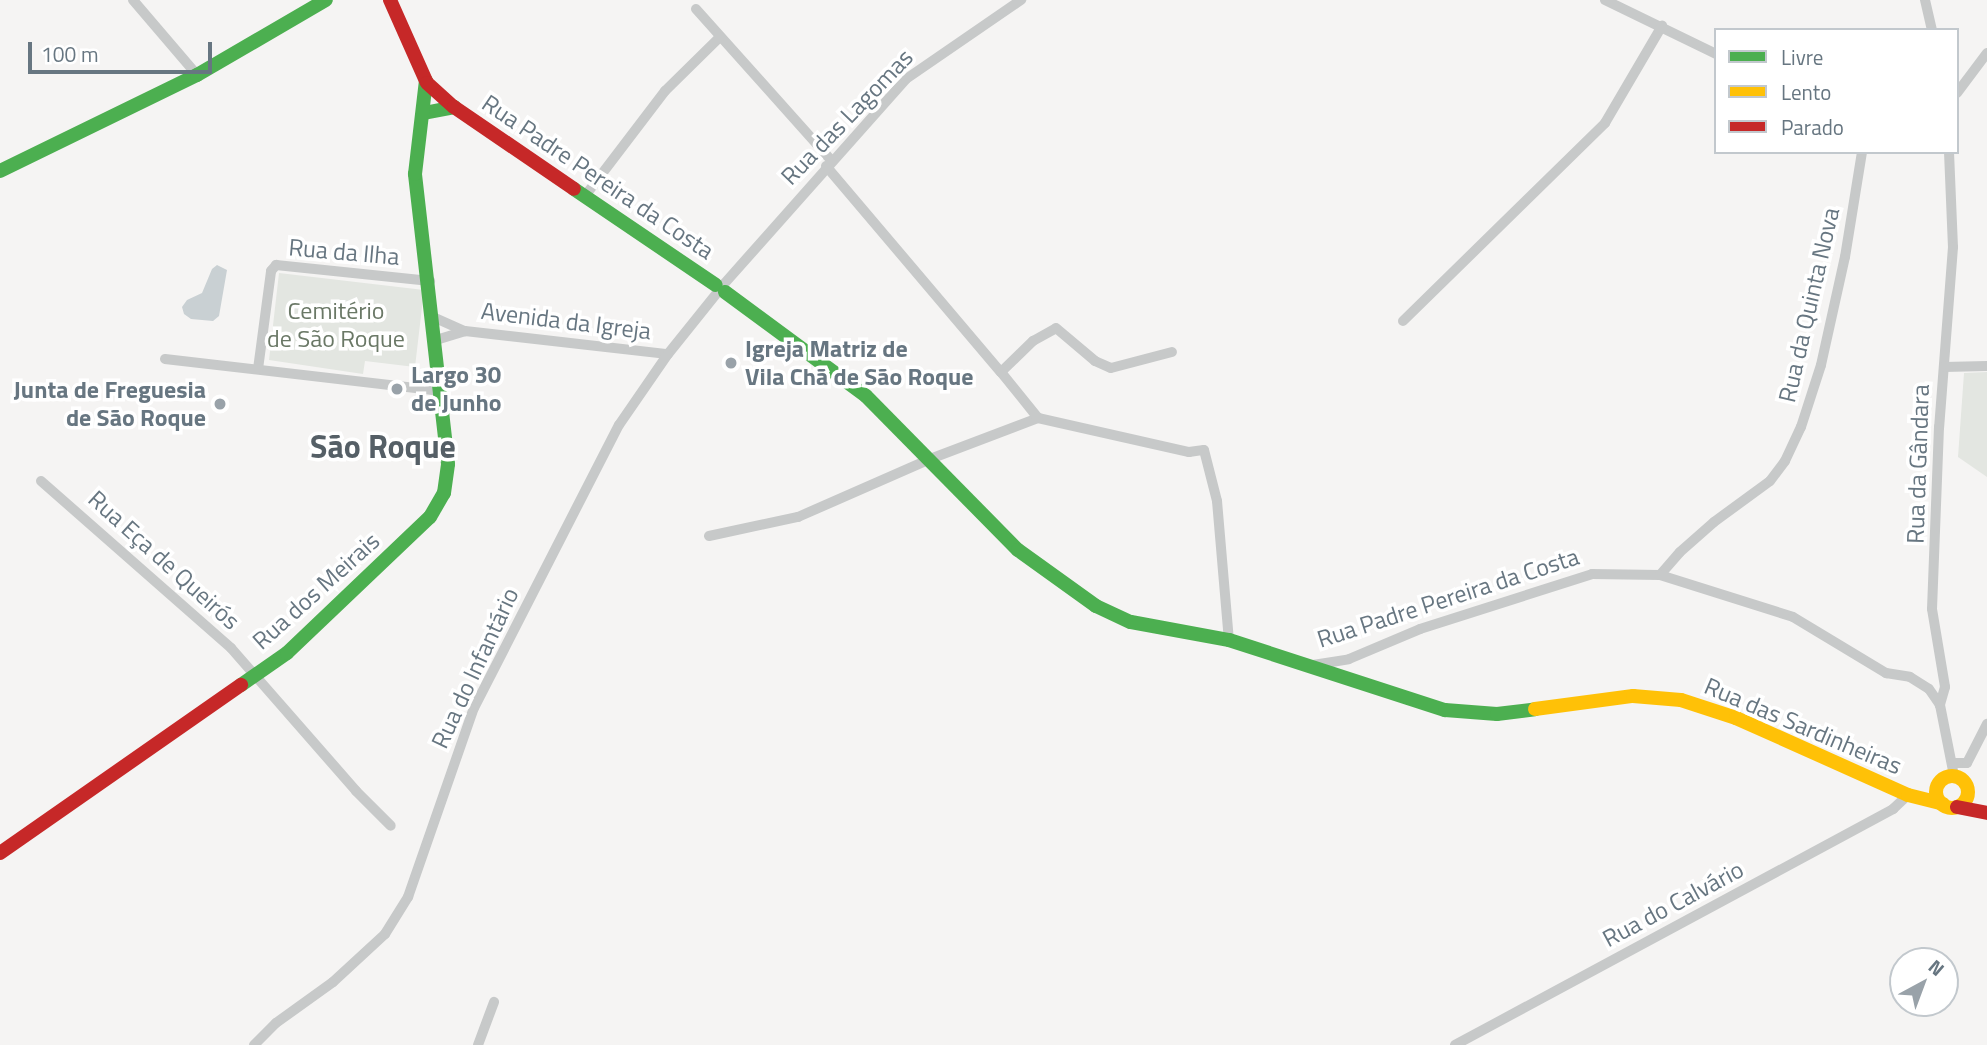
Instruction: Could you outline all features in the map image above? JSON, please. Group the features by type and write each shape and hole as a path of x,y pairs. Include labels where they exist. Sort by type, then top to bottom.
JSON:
{"street":[{"path":"133,0 197,75"},
{"path":"0,171 197,75 326,0"},
{"path":"390,0 427,83"},
{"path":"1605,0 1714,53"},
{"path":"1925,0 1932,28"},
{"name":"Rua das Lagomas","path":"721,289 829,163 906,79 1014,2"},
{"path":"696,9 829,163 1038,418"},
{"path":"1402,321 1605,123 1662,26"},
{"path":"585,196 687,66 720,37"},
{"path":"1959,90 1987,53"},
{"name":"Rua Padre Pereira da Costa","path":"427,83 454,107 721,289 866,396 1018,551 1096,606 1131,622 1229,640 1312,665 1349,659 1420,629 1592,574 1660,575 1793,617 1886,673 1910,677 1928,689 1940,705"},
{"name":"Rua dos Meirais","path":"0,853 287,653 430,517 444,493 448,464 430,281 415,174 427,83"},
{"name":"Rua Padre Pereira da Costa","path":"424,113 454,107"},
{"name":"Rua da Quinta Nova","path":"1660,575 1680,552 1714,522 1770,481 1785,461 1801,427 1821,365 1845,257 1862,154"},
{"name":"Rua da Gândara","path":"1949,154 1954,247 1938,427 1932,609 1945,687 1940,705 1954,769"},
{"name":"Rua da Ilha","path":"258,369 271,271 276,265 430,281"},
{"name":"Avenida da Igreja","path":"435,328 668,354 721,289"},
{"name":"Avenida da Igreja","path":"435,328 465,331"},
{"path":"1001,372 1033,341 1056,328 1095,361 1111,368 1172,352"},
{"name":"Rua do Infantário","path":"254,1045 276,1023 332,982 384,934 408,897 474,708 620,425 668,354"},
{"path":"165,359 441,391"},
{"path":"1944,367 1987,366"},
{"path":"709,536 798,517 930,459 1038,418 1189,452 1204,450 1217,501 1229,640"},
{"name":"Rua Eça de Queirós","path":"41,481 231,648 391,826"},
{"name":"Rua das Sardinheiras","path":"1312,665 1445,710 1469,714 1497,714 1633,696 1681,700 1736,718 1908,795 1987,812"},
{"path":"1908,795 1938,784 1954,769 1967,763 1987,724"},
{"path":"1954,769 1963,780 1968,793 1987,812"},
{"path":"1938,784 1937,793 1950,806 1965,802 1968,793"},
{"name":"Rua do Calvário","path":"1455,1045 1893,809 1908,795"},
{"path":"478,1045 494,1002"}],"green space":[{"name":"Cemitério de São Roque","path":"279,273 424,290 415,367 365,361 363,374 269,360"},
{"path":"1987,372 1987,477 1958,457 1964,373"}],"shaded area":[{"path":"217,265 227,270 219,316 213,321 191,319 184,314 182,307 187,300 202,293 212,269"}],"traffic: fast":[{"path":"0,171 197,75 326,0"},
{"path":"241,685 287,653 430,517 444,493 448,464 415,174 426,81"},
{"path":"424,113 454,107"},
{"path":"574,189 716,285"},
{"path":"725,292 866,396 1018,550 1096,606 1131,622 1229,640 1445,710 1497,714 1535,709"}],"traffic: slow":[{"path":"1535,709 1633,696 1681,700 1736,718 1908,795 1943,804"},
{"path":"1952,776 1963,781 1968,792 1963,803 1952,808 1941,803 1936,792 1941,781 1952,776"}],"traffic: jam":[{"path":"390,0 426,81"},
{"path":"427,83 454,107 574,189"},
{"path":"0,853 241,685"},
{"path":"1957,807 1987,813"}],"place":[{"name":"Igreja Matriz de Vila Chã de São Roque","path":"731,363"},
{"name":"Largo 30 de Junho","path":"397,389"},
{"name":"Junta de Freguesia de São Roque","path":"220,404"}],"district":[{"name":"São Roque","path":"383,446"}]}
